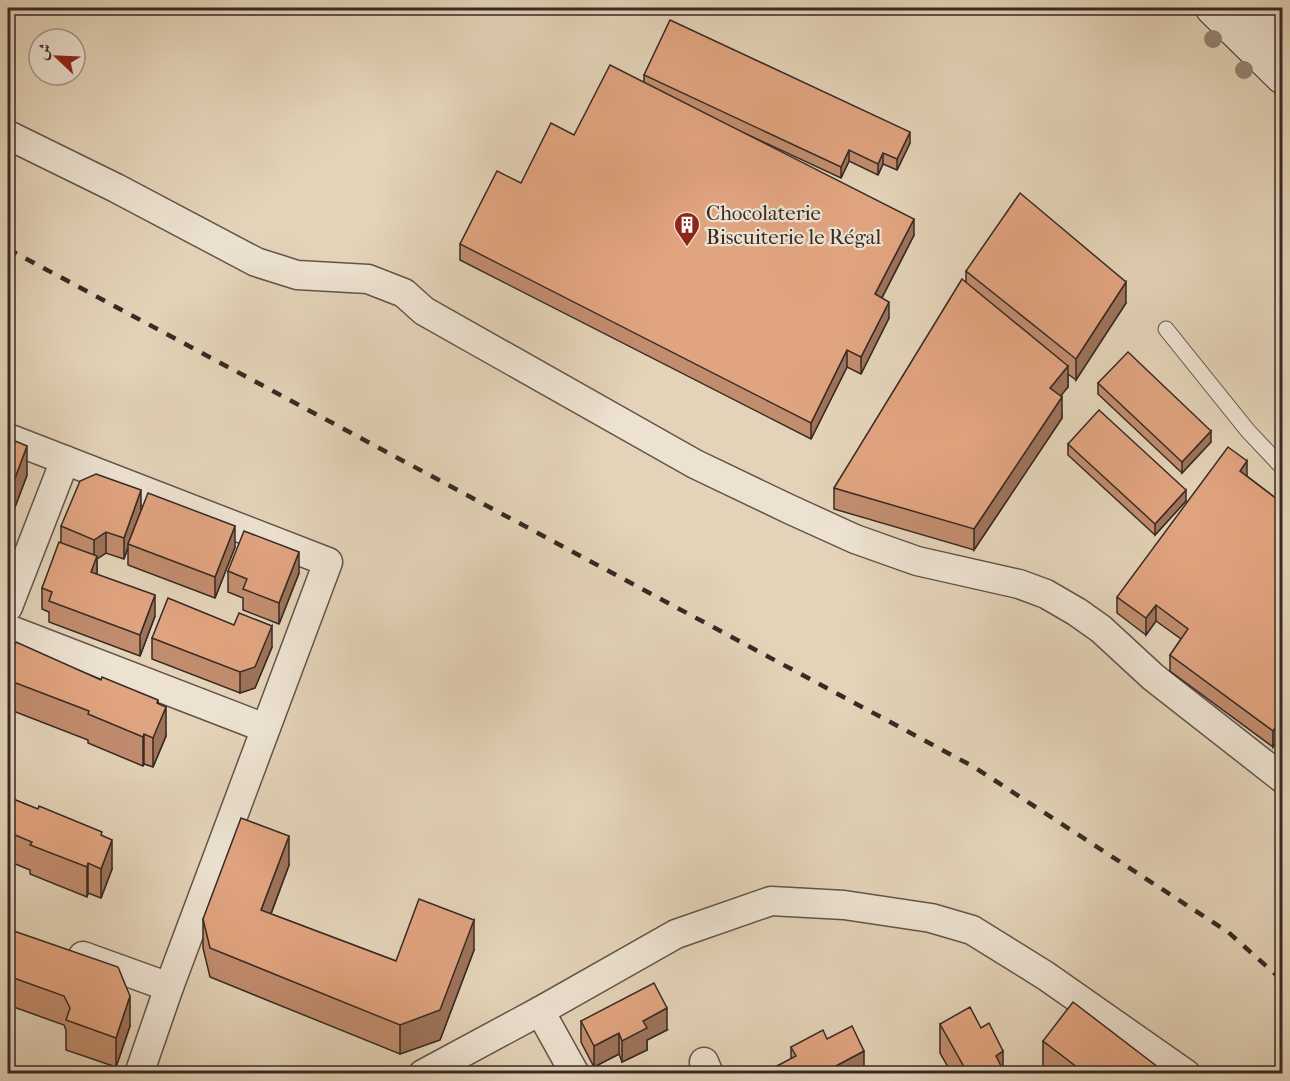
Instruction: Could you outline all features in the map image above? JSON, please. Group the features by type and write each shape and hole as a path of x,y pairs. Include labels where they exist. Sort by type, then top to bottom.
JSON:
{"main road":[{"path":"1212,8 1282,77"},
{"path":"1250,8 1282,40"}],"street":[{"path":"8,135 116,188 256,262 297,275 368,279 405,293 424,310 695,464 855,539 917,561 1019,584 1046,594 1101,628 1154,677 1282,778"},
{"path":"8,438 328,562 169,987 139,1074"},
{"path":"8,607 65,460"},
{"path":"8,629 265,728"},
{"path":"423,1074 676,934 771,901 844,905 931,918 972,930 1046,976 1186,1074"},
{"path":"61,948 169,987"},
{"path":"540,1011 575,1074"}],"lane":[{"path":"1166,329 1248,431 1282,467"}],"building":[{"path":"670,20 910,132 897,159 883,153 878,164 849,150 841,167 644,75"},
{"name":"Chocolaterie Biscuiterie le Régal","path":"610,65 914,219 875,294 889,302 861,357 847,350 811,423 460,244 497,171 521,183 551,123 574,135"},
{"path":"1020,193 1126,282 1076,359 966,271"},
{"path":"962,279 1068,366 1050,388 1062,397 974,529 834,488"},
{"path":"1128,352 1211,431 1182,462 1098,383"},
{"path":"1099,410 1186,490 1155,524 1068,444"},
{"path":"8,438 27,446 12,486 8,484"},
{"path":"1228,447 1247,461 1240,471 1282,503 1282,718 1273,731 1170,655 1188,629 1156,605 1146,618 1117,597"},
{"path":"96,474 141,490 124,538 106,532 94,540 61,526 80,481"},
{"path":"148,493 235,526 215,577 128,544"},
{"path":"244,531 299,552 279,603 243,589 247,579 228,571"},
{"path":"59,542 97,556 91,572 155,595 140,635 49,601 52,592 42,588"},
{"path":"168,598 234,625 239,613 272,626 255,667 240,672 152,638"},
{"path":"8,641 15,644 16,642 101,680 102,677 158,700 157,703 166,707 153,738 144,734 143,737 88,714 89,711 8,680"},
{"path":"8,797 38,809 39,806 102,832 101,835 112,840 101,869 88,863 87,867 30,845 32,842 8,832"},
{"path":"241,818 289,836 261,910 396,961 419,899 474,920 440,1010 400,1025 210,948 203,919"},
{"path":"8,929 118,967 130,996 116,1038 66,1020 70,1008 64,996 8,976"},
{"path":"654,983 667,1008 643,1021 647,1028 622,1041 619,1033 594,1046 581,1021"},
{"path":"1073,1002 1167,1074 1086,1074 1043,1041"},
{"path":"970,1007 981,1028 989,1023 1003,1051 996,1056 1005,1074 968,1074 940,1024"},
{"path":"852,1026 864,1051 821,1074 781,1074 777,1066 796,1056 791,1047 823,1030 827,1039"}],"railway":[{"path":"8,249 974,767 1228,932 1282,980"}],"place":[{"name":"Chocolaterie Biscuiterie le Régal","path":"687,248"}]}
